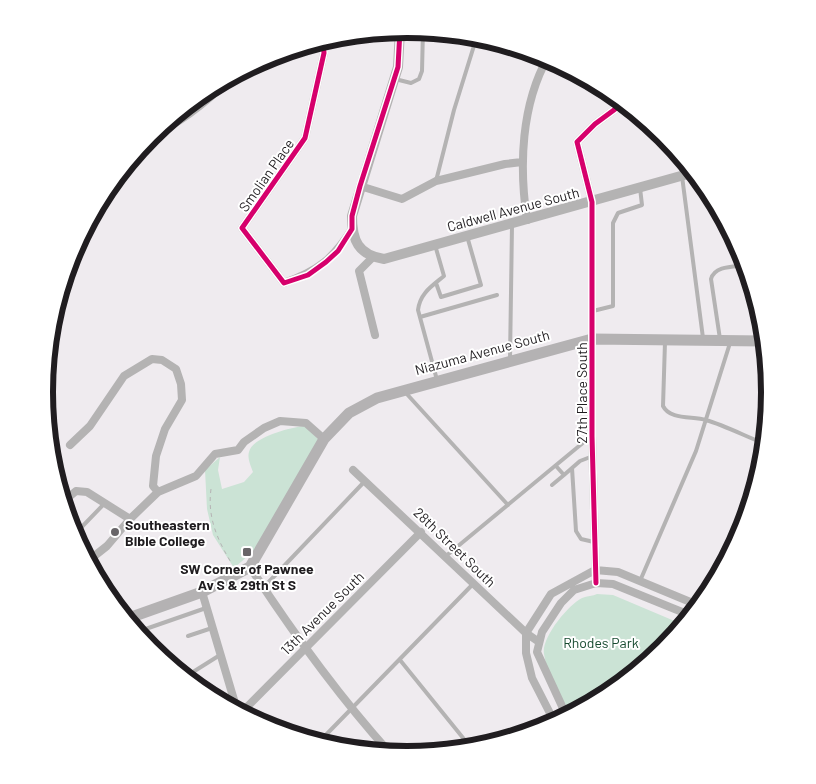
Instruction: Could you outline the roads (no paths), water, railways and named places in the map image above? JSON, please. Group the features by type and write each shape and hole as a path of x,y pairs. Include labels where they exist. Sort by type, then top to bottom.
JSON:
{"main road":[{"name":"Niazuma Avenue South","path":"250,567 324,440 349,413 377,398 403,389 592,339 758,341"},
{"path":"133,616 202,592 250,567"}],"street":[{"name":"Smolian Place","path":"324,48 305,138 242,228 284,283 308,275 326,262 338,251 352,229 352,216 360,186 395,79 398,66 400,38"},
{"path":"527,220 523,194 522,162 529,110 544,64"},
{"name":"27th Place South","path":"596,583 592,436 592,202 577,142 595,124 618,107"},
{"path":"360,186 402,199 436,181 505,164 522,162"},
{"name":"Caldwell Avenue South","path":"373,257 384,259 688,174"},
{"path":"352,229 356,241 363,251 373,257 358,271 376,335"},
{"path":"70,445 90,426 124,376 152,359 162,360 176,369 181,384 182,400 165,429 156,456 155,489"},
{"path":"94,556 107,546 155,489 196,476 215,454 238,450 244,442 264,428 280,421 306,423 324,440"},
{"name":"28th Street South","path":"353,470 366,480 526,633 539,642"},
{"path":"70,497 76,491 86,492 130,519"},
{"name":"13th Avenue South","path":"246,708 420,532"},
{"path":"250,567 305,649 381,745"},
{"path":"552,716 532,678 526,653 526,633 551,594 595,570 618,572 693,603"},
{"path":"564,711 537,652 542,632 561,603 574,590 596,583 613,584 685,613"},
{"path":"202,592 234,701"}],"lane":[{"path":"395,79 411,83 419,79 422,71 423,38"},
{"path":"436,181 475,44"},
{"path":"682,176 703,340"},
{"path":"592,311 613,306 613,222 618,213 642,205 640,188"},
{"path":"510,360 512,224"},
{"path":"436,283 441,297 481,285 467,236"},
{"path":"436,245 444,276 424,293 419,301 420,317 437,380"},
{"path":"640,581 690,465 706,420 725,341 711,279 713,273 719,269 740,266"},
{"path":"420,317 498,295"},
{"path":"665,340 662,406 670,414 706,420 758,441"},
{"path":"403,389 508,505"},
{"path":"446,556 592,436"},
{"path":"552,485 580,461 593,456"},
{"path":"556,466 564,475"},
{"path":"572,468 576,530 580,539 594,542"},
{"path":"263,588 366,480"},
{"path":"80,528 105,502"},
{"path":"325,736 474,584"},
{"path":"144,629 206,608"},
{"path":"188,636 212,628"},
{"path":"192,673 220,654"},
{"path":"400,660 466,741"}],"place":[{"name":"Southeastern Bible College","path":"115,532"},
{"name":"SW Corner of Pawnee Av S & 29th St S","path":"247,552"}],"park label":[{"name":"Rhodes Park","path":"601,642"}]}
